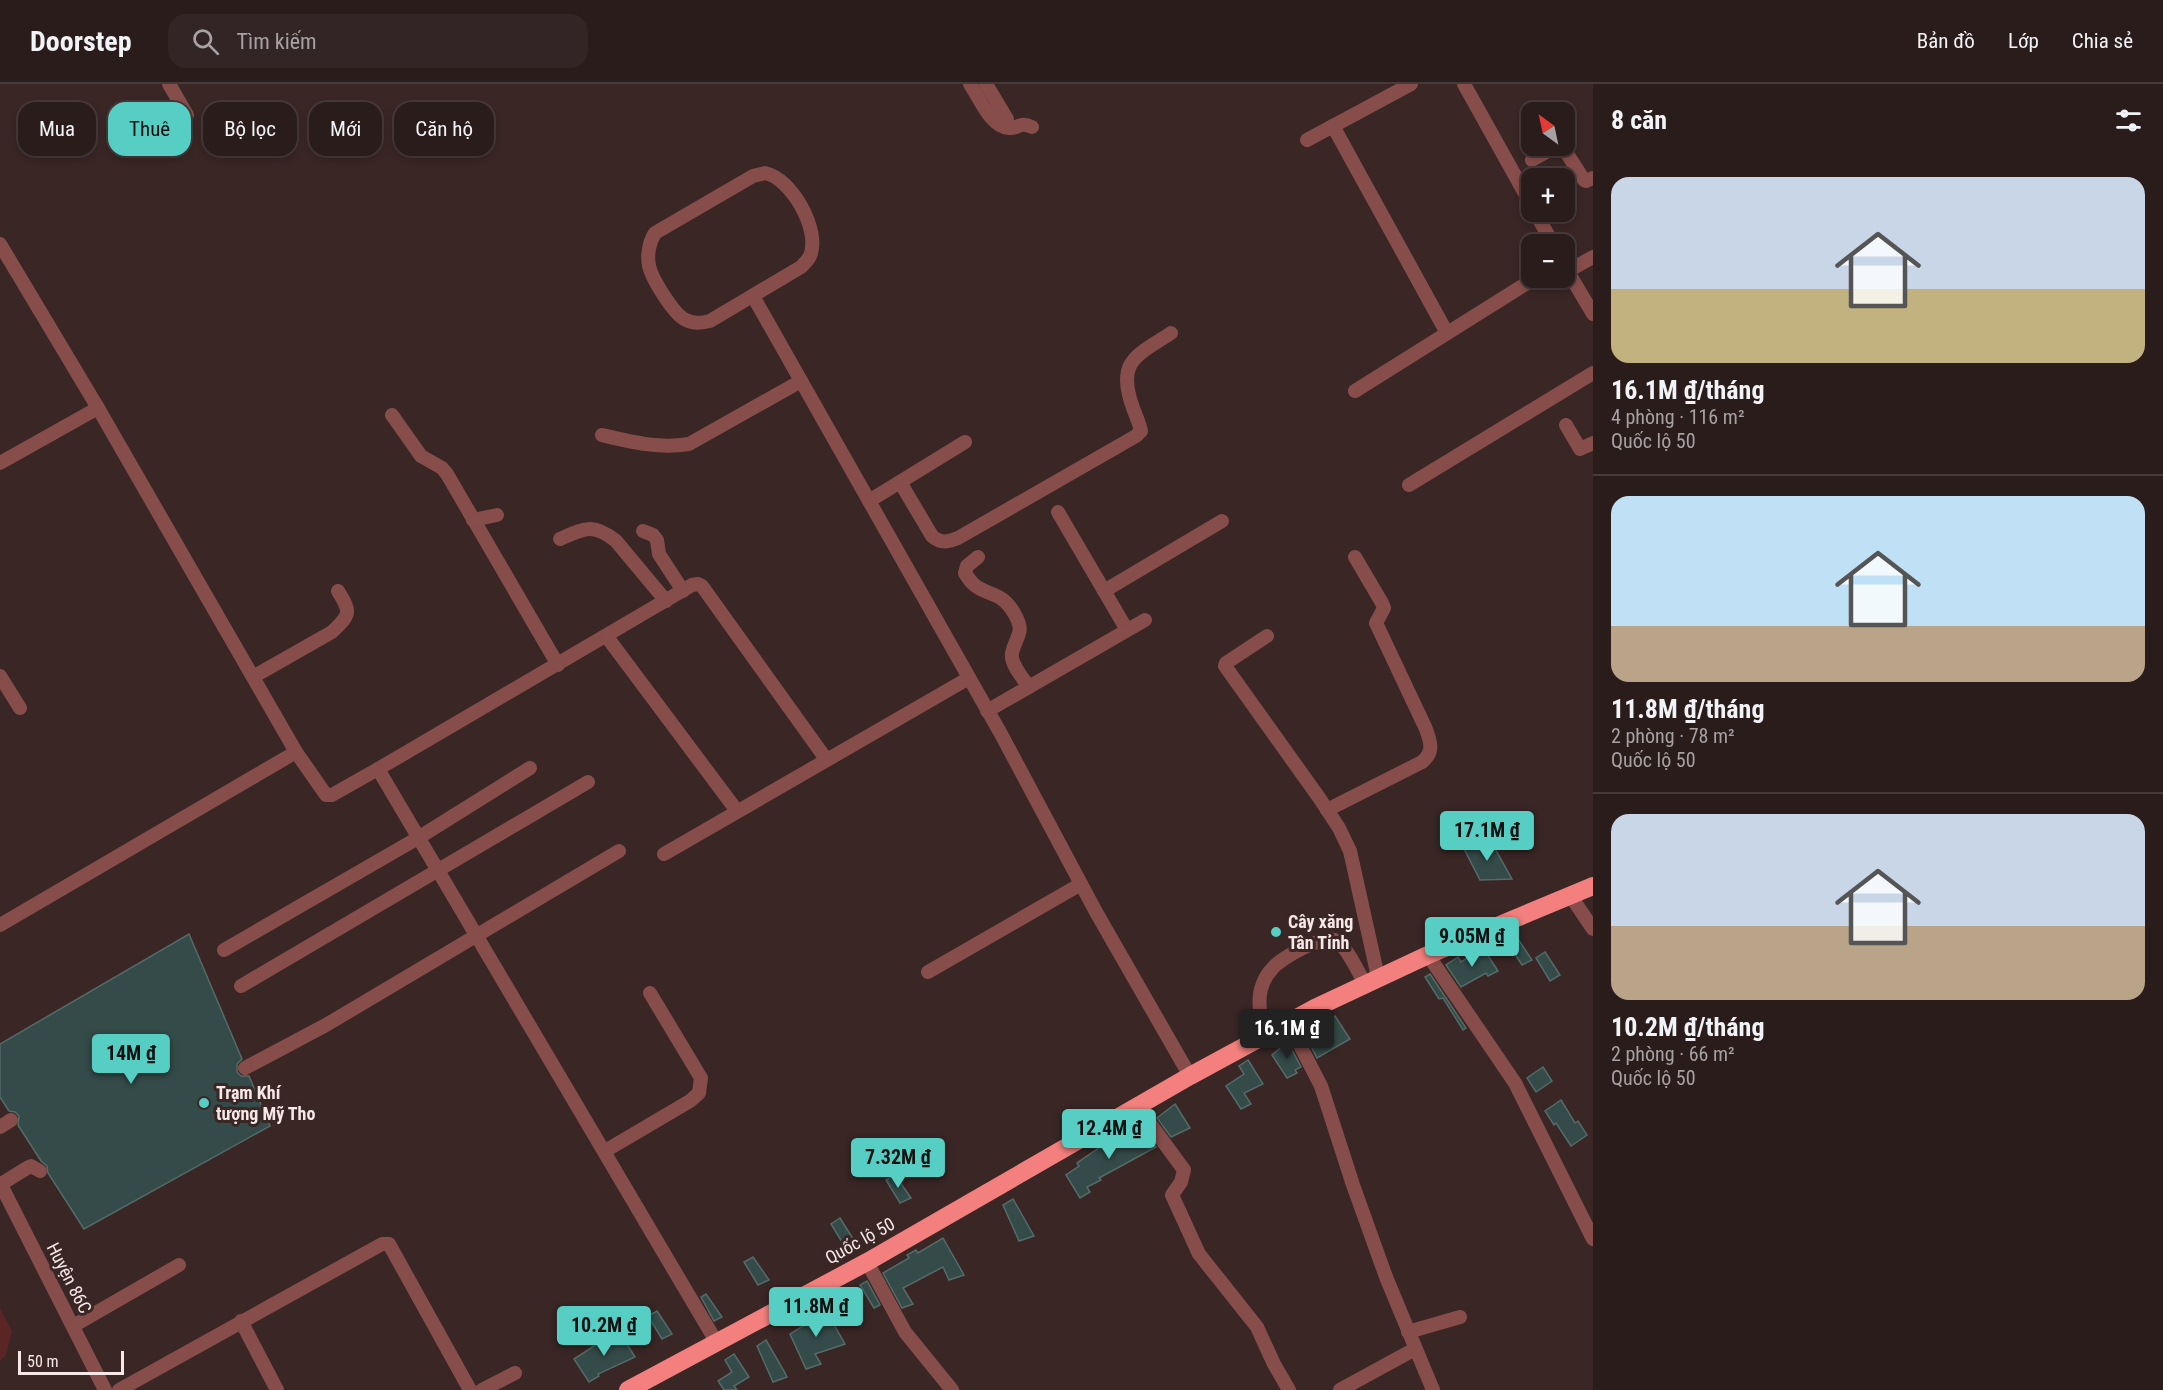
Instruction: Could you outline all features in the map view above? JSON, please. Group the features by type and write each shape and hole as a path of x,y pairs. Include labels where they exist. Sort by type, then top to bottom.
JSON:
{"highway":[{"name":"Quốc lộ 50","path":"628,1390 867,1262 1288,1022 1428,955 1593,886"}],"street":[{"path":"169,84 179,102"},
{"path":"970,84 993,121 1000,126 1009,128 1021,124 1032,127"},
{"path":"986,84 1007,119 1006,126"},
{"path":"1307,140 1411,84"},
{"path":"1464,84 1521,187"},
{"path":"1333,126 1447,333"},
{"path":"1512,171 1540,156"},
{"path":"1566,156 1584,180 1593,177"},
{"path":"765,173 772,174 783,182 795,196 808,223 812,242 810,256 801,267 753,296 710,321 699,324 684,320 673,309 651,274 650,240 655,233 753,176 765,173"},
{"path":"0,244 98,408 296,752 326,795 332,795 378,769 607,637 692,585 698,584 702,585 826,759"},
{"path":"1575,264 1593,257"},
{"path":"1575,283 1593,314"},
{"path":"1354,391 1521,287"},
{"path":"753,296 1190,1076"},
{"path":"900,482 932,536 946,542 958,538 1136,436 1141,430 1132,406 1126,378 1129,364 1137,355 1171,333"},
{"path":"1409,485 1593,373"},
{"path":"602,435 646,445 689,444 801,381"},
{"path":"0,464 98,408"},
{"path":"392,415 421,456 442,468 447,474 558,665"},
{"path":"1566,425 1580,449 1593,443"},
{"path":"869,501 965,442"},
{"path":"1058,512 1127,630"},
{"path":"473,520 497,515"},
{"path":"1104,591 1222,521"},
{"path":"560,539 588,528 609,535 666,601"},
{"path":"644,531 653,535 657,540 659,554 683,591"},
{"path":"978,557 967,566 965,573 975,587 1006,600 1016,615 1020,627 1012,654 1013,661 1029,687"},
{"path":"1326,810 1422,762 1428,757 1431,747 1426,729 1376,623 1384,608 1355,557"},
{"path":"253,677 332,632 341,623 347,615 348,607 338,591"},
{"path":"987,711 1145,620"},
{"path":"1267,636 1226,663 1225,666 1326,810 1350,851 1371,981"},
{"path":"607,637 737,811"},
{"path":"0,676 20,708"},
{"path":"664,854 969,678"},
{"path":"0,925 296,752"},
{"path":"224,950 418,838 530,768"},
{"path":"378,769 475,937 605,1151 717,1343"},
{"path":"241,986 588,782"},
{"path":"245,1068 326,1025 619,851"},
{"path":"928,972 1081,884"},
{"path":"1570,895 1593,929"},
{"path":"1264,1035 1260,1006 1265,979 1272,967 1309,945 1329,938 1336,940 1371,981"},
{"path":"1428,955 1515,1083 1593,1239"},
{"path":"605,1151 690,1101 699,1093 701,1078 651,993"},
{"path":"1288,1022 1321,1086 1353,1185 1432,1390"},
{"path":"1138,1107 1184,1170 1181,1182 1172,1195 1199,1254 1257,1327 1274,1364 1290,1390"},
{"path":"4,1182 33,1169"},
{"name":"Huyện 86C","path":"4,1182 105,1390"},
{"path":"118,1390 382,1244 389,1244 470,1390"},
{"path":"867,1262 905,1332 952,1390"},
{"path":"73,1326 179,1264"},
{"path":"1408,1332 1460,1317"},
{"path":"241,1321 277,1390"},
{"path":"1340,1390 1415,1349"},
{"path":"482,1390 515,1372"}],"shaded area":[{"path":"0,1308 12,1331 6,1355 0,1361"}],"building":[{"path":"1462,845 1493,845 1512,879 1480,880"},
{"path":"189,934 242,1059 237,1064 237,1072 241,1076 249,1076 270,1126 84,1229 48,1173 47,1166 41,1161 18,1125 19,1116 9,1111 0,1097 0,1044"},
{"path":"1516,936 1532,960 1522,965 1507,942"},
{"path":"1483,948 1498,971 1488,976 1486,973 1461,987 1446,965 1458,957 1461,962"},
{"path":"1545,952 1560,975 1550,981 1536,958"},
{"path":"1430,974 1466,1028 1463,1030 1443,998 1439,999 1425,977"},
{"path":"1335,1016 1350,1039 1317,1058 1304,1033"},
{"path":"1288,1042 1301,1067 1295,1070 1297,1073 1287,1078 1272,1055"},
{"path":"1248,1060 1263,1084 1244,1093 1251,1104 1241,1109 1226,1086 1244,1074 1239,1066"},
{"path":"1543,1067 1552,1081 1536,1092 1527,1078"},
{"path":"1561,1100 1575,1123 1578,1121 1587,1135 1571,1146 1545,1111"},
{"path":"1175,1104 1190,1128 1171,1137 1157,1118"},
{"path":"1142,1128 1156,1147 1099,1178 1101,1180 1087,1187 1090,1192 1080,1198 1066,1175 1079,1166 1077,1163 1106,1143 1107,1145 1130,1130 1132,1134"},
{"path":"895,1175 911,1198 900,1203 886,1180"},
{"path":"1013,1199 1034,1236 1019,1241 1003,1205"},
{"path":"840,1218 855,1242 845,1247 831,1224"},
{"path":"943,1238 964,1275 949,1280 943,1267 903,1288 913,1304 902,1308 883,1273 909,1258 907,1255 916,1250 918,1253"},
{"path":"753,1257 769,1280 758,1285 744,1262"},
{"path":"867,1281 880,1305 874,1308 860,1285"},
{"path":"706,1294 722,1317 714,1321 701,1297"},
{"path":"824,1307 845,1344 815,1354 821,1364 806,1369 790,1334 816,1318 814,1313"},
{"path":"657,1311 672,1334 662,1339 648,1316"},
{"path":"620,1333 635,1357 598,1374 599,1376 589,1382 574,1359 600,1342 602,1345"},
{"path":"766,1340 787,1377 773,1382 757,1346"},
{"path":"734,1354 749,1377 734,1386 737,1390 724,1390 718,1381 732,1372 725,1360"}],"place":[{"name":"Cây xăng Tân Tỉnh","path":"1276,932"},
{"name":"Trạm Khí tượng Mỹ Tho","path":"204,1103"}]}
